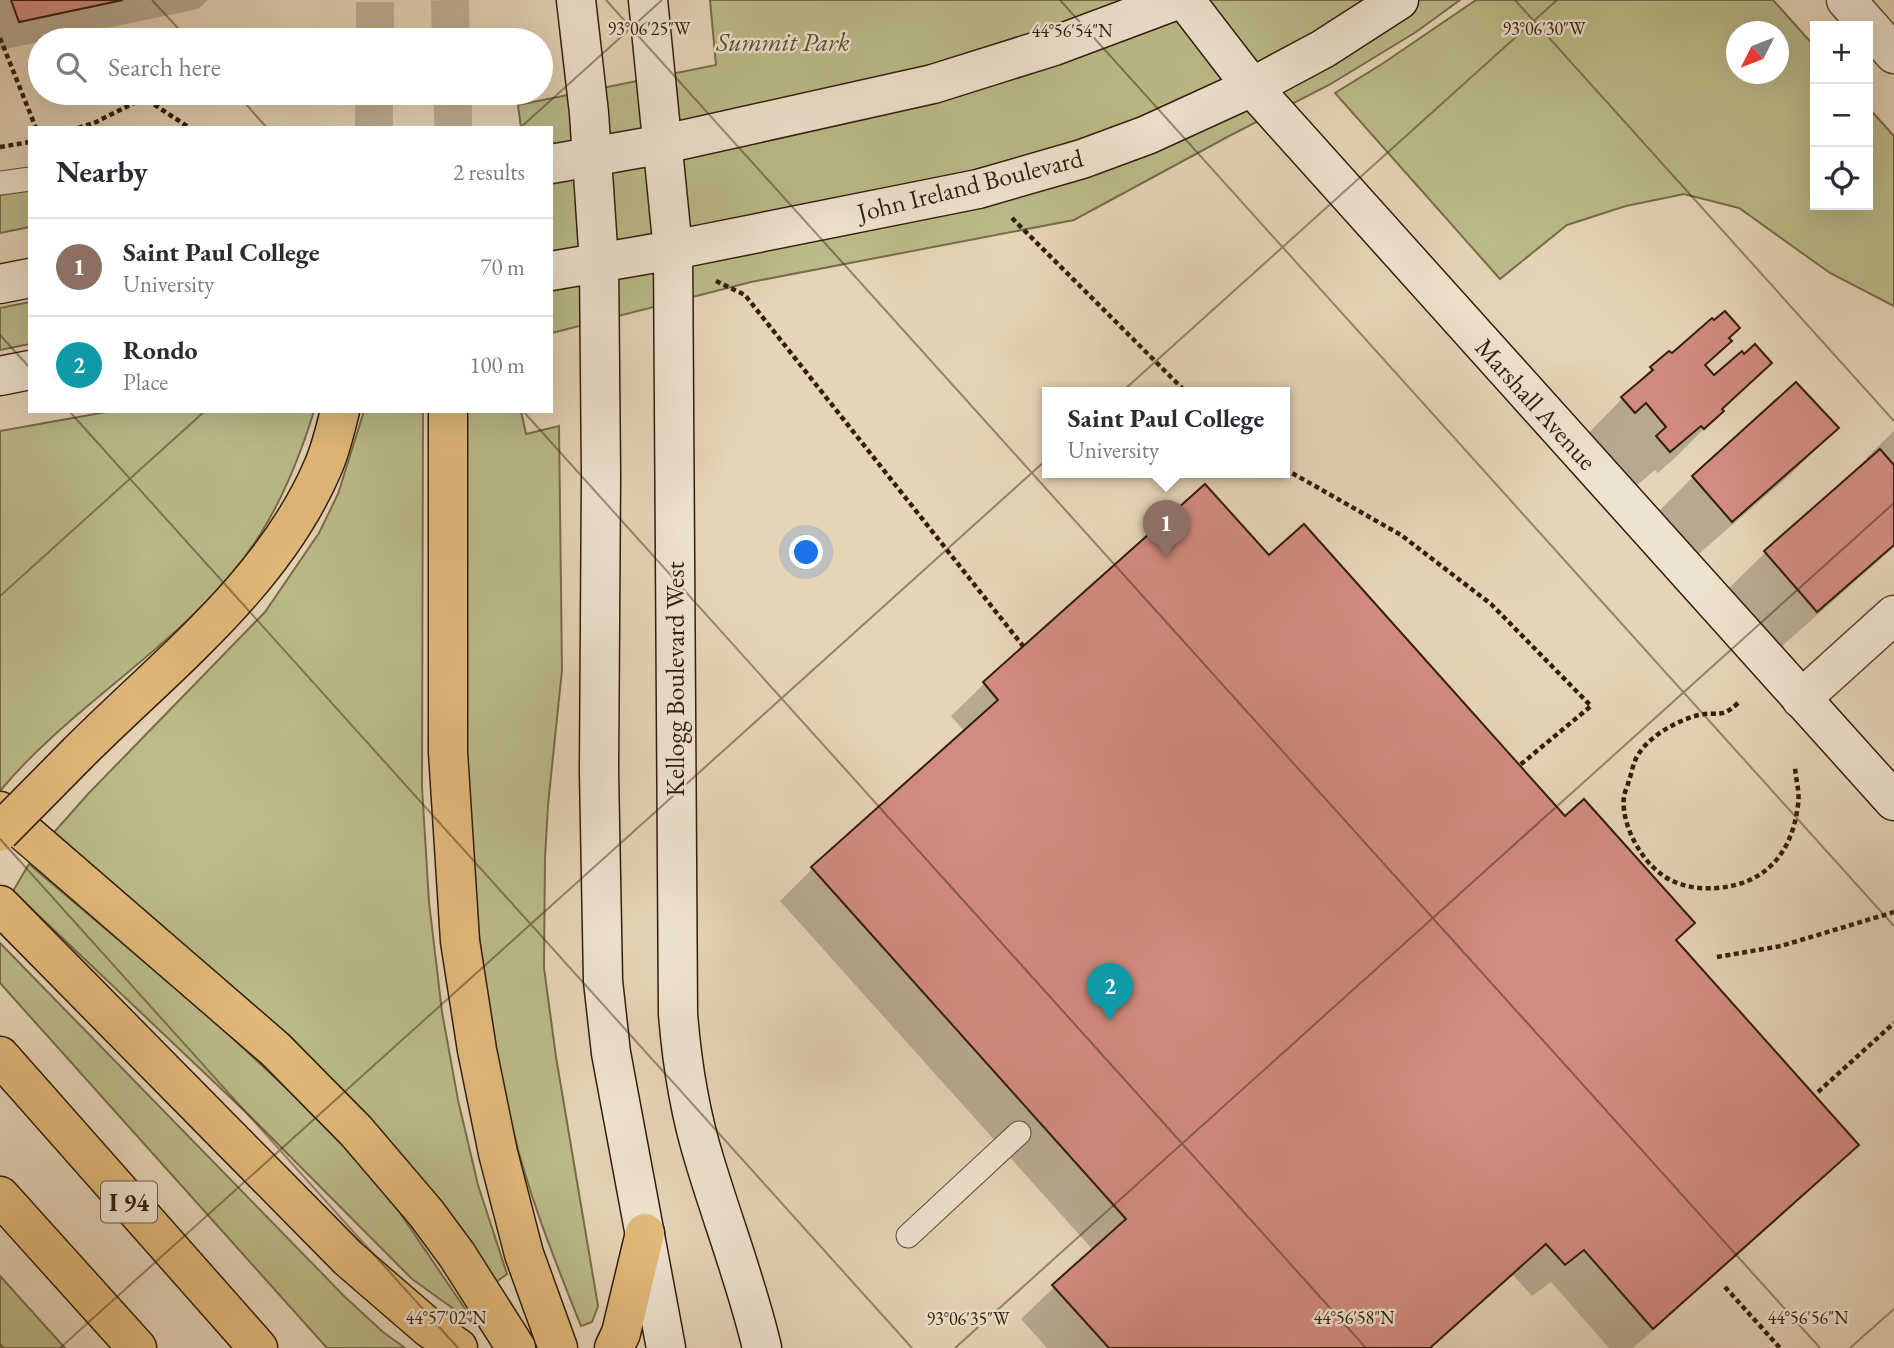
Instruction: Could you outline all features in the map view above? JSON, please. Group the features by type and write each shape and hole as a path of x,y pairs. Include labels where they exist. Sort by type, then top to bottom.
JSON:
{"highway":[{"path":"0,832 25,804 230,604 277,549 324,466 340,413"},
{"path":"447,413 449,752 460,941 477,1050 498,1153 528,1266 558,1348"},
{"path":"0,811 275,1049 356,1131 449,1244 516,1348"},
{"path":"0,905 320,1231 429,1328 458,1348"},
{"name":"I 94","path":"0,1056 258,1348"},
{"path":"0,1196 137,1348"},
{"path":"614,1348 621,1333 645,1233"}],"street":[{"path":"576,0 592,158 599,263 599,772 603,981 611,1053 666,1348"},
{"name":"Kellogg Boulevard West","path":"648,0 673,250 676,822 682,1063 704,1161 749,1294 762,1348"},
{"path":"553,164 664,144 933,84 1054,46 1177,0"},
{"name":"Marshall Avenue","path":"1185,0 1252,87 1894,801"},
{"name":"John Ireland Boulevard","path":"553,271 673,250 978,189 1018,178 1147,135 1252,87 1323,49 1399,0"},
{"path":"1846,0 1894,54"},
{"path":"0,284 28,278"},
{"path":"0,376 28,370"},
{"path":"1801,699 1894,615"}],"lane":[{"path":"0,183 28,178"},
{"path":"908,1236 1019,1133"}],"path":[{"path":"0,38 35,126"},
{"path":"84,126 130,105"},
{"path":"155,105 187,126"},
{"path":"0,147 28,142"},
{"path":"1012,217 1181,387"},
{"path":"709,278 745,295 1023,646"},
{"path":"1290,472 1401,535 1491,604 1591,706 1520,765"},
{"path":"1738,703 1727,713 1699,715 1677,723 1658,734 1637,755 1624,797 1628,831 1647,861 1673,882 1700,889 1735,886 1755,878 1776,862 1791,837 1799,803 1795,768"},
{"path":"1717,957 1781,946 1894,912"},
{"path":"1818,1092 1894,1023"},
{"path":"1725,1287 1780,1348"}],"green space":[{"name":"Summit Park","path":"710,0 1460,0 1416,32 1329,85 1074,220 751,282 553,333 553,126 521,126 518,105 553,105 553,98 716,65"},
{"path":"1476,0 1773,0 1810,41 1810,210 1873,210 1873,113 1894,136 1894,306 1830,273 1739,208 1684,194 1626,206 1567,225 1500,279 1335,93"},
{"path":"28,190 28,227 0,233 0,195"},
{"path":"28,302 28,344 0,350 0,308"},
{"path":"101,413 313,413 298,458 277,504 235,570 171,635 31,757 0,791 0,431"},
{"path":"363,413 423,413 422,787 429,902 442,1012 458,1100 478,1185 507,1274 493,1284 49,838 88,794 265,612 319,533 338,494"},
{"path":"457,413 521,413 526,434 559,426 562,670 548,805 544,968 556,1057 598,1306 592,1322 581,1326 543,1227 518,1151 494,1038 481,950 472,860 462,681"},
{"path":"29,864 214,1021 325,1124 396,1207 476,1325 412,1279 254,1120 13,891"},
{"path":"0,943 345,1297 405,1348 327,1348 0,983"},
{"path":"0,1276 65,1348 0,1348"}],"building":[{"path":"11,0 123,0 19,22"},
{"path":"1725,311 1740,328 1729,338 1732,341 1705,365 1714,375 1742,351 1744,354 1755,344 1772,363 1704,429 1701,426 1670,452 1656,436 1666,427 1646,403 1635,413 1621,397 1653,370 1650,367 1669,351 1672,353 1712,318 1714,320"},
{"path":"1796,382 1839,428 1732,522 1692,476"},
{"path":"1880,449 1894,465 1894,545 1817,612 1764,551"},
{"path":"1205,484 1269,555 1304,524 1565,816 1584,799 1695,923 1676,940 1859,1145 1653,1329 1584,1250 1565,1265 1546,1244 1430,1348 1109,1348 1052,1285 1126,1219 811,867 998,700 983,682"}],"tunnel":[{"path":"375,0 375,28"},
{"path":"450,0 451,28"},
{"path":"374,105 374,126"},
{"path":"453,105 453,126"}],"place":[{"name":"Saint Paul College","path":"1166,558"},
{"name":"Rondo","path":"1110,1021"}]}
